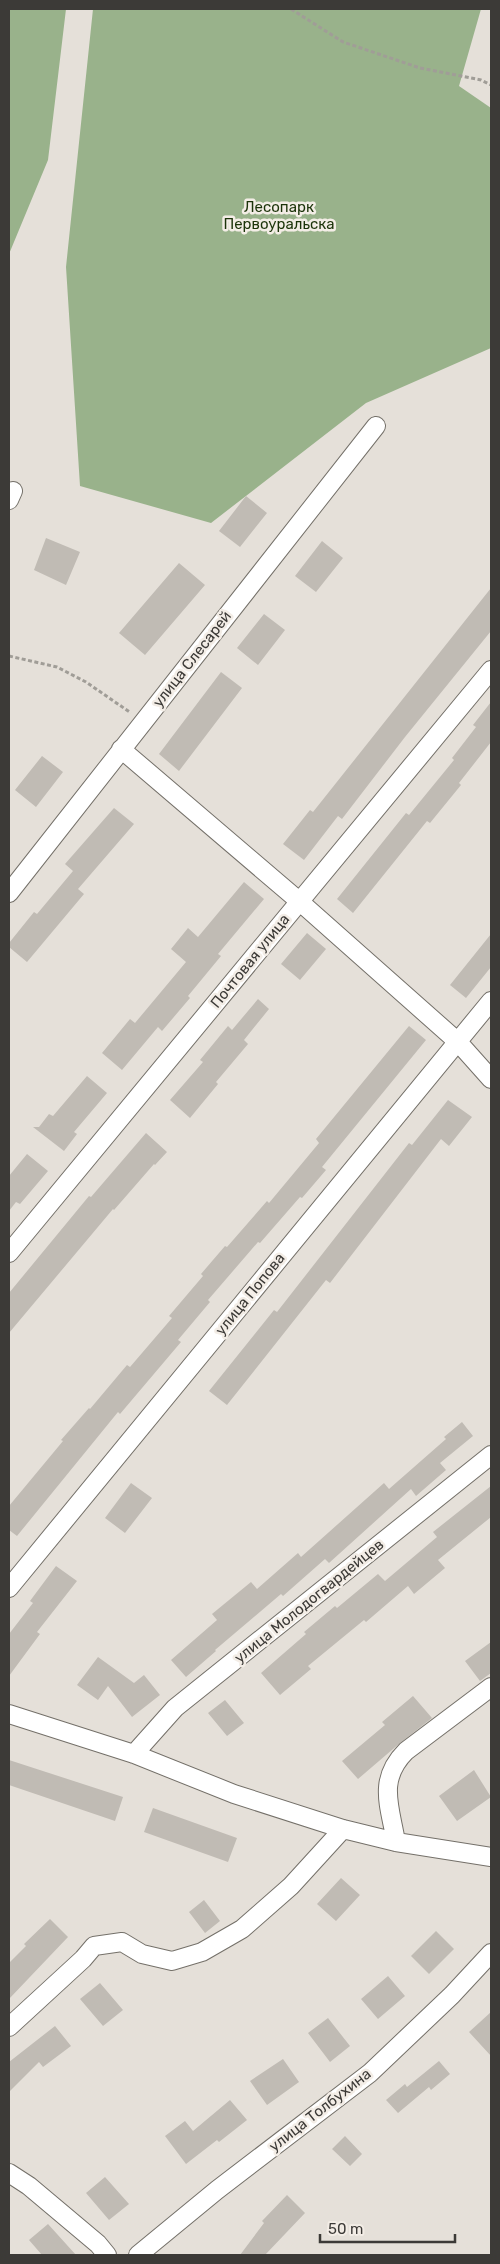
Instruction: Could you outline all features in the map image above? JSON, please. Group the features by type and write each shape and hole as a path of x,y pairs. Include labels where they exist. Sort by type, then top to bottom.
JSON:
{"street":[{"name":"улица Слесарей","path":"9,893 376,426"},
{"name":"Почтовая улица","path":"9,1253 491,670"},
{"path":"121,749 299,901 458,1042 491,1078"},
{"name":"улица Попова","path":"9,1588 491,1002"},
{"name":"улица Молодогвардейцев","path":"134,1754 175,1708 491,1456"},
{"path":"396,1842 386,1786 395,1762 491,1687"},
{"path":"9,1714 134,1754 234,1794 343,1829 396,1842 491,1856"},
{"path":"9,2027 83,1959 94,1946 122,1942 142,1954 172,1961 202,1952 242,1929 291,1886 343,1829"},
{"name":"улица Толбухина","path":"138,2255 217,2190 370,2073 452,1995 491,1953"},
{"path":"9,2173 29,2186 98,2244 107,2255"}],"path":[{"path":"291,9 343,42 420,68 491,84"},
{"path":"9,656 57,667 86,682 143,722"}],"green space":[{"path":"9,9 66,9 48,160 9,254"},
{"name":"Лесопарк Первоуральска","path":"93,9 481,9 459,86 491,108 491,348 366,403 211,523 80,486 66,267"}],"building":[{"path":"246,496 267,513 240,547 219,531"},
{"path":"46,538 80,552 66,585 34,570"},
{"path":"322,541 343,558 316,592 295,576"},
{"path":"179,563 205,585 145,655 119,633"},
{"path":"491,588 491,631 405,737 342,819 338,816 304,860 283,844 310,810 313,812"},
{"path":"264,614 285,630 258,665 237,648"},
{"path":"221,672 242,688 179,771 159,754"},
{"path":"491,702 491,742 459,783 461,785 430,823 427,821 353,913 337,899 406,813 409,815 454,760 452,758 476,727 473,725"},
{"path":"42,756 63,772 36,807 15,790"},
{"path":"114,808 134,824 78,889 84,894 27,962 9,947 9,943 34,912 37,914 73,871 65,864"},
{"path":"244,882 264,899 218,954 221,956 188,996 190,998 162,1031 158,1027 122,1070 102,1053 130,1019 135,1023 186,962 171,949 188,928 198,937"},
{"path":"307,933 326,949 300,980 281,964"},
{"path":"491,934 491,967 466,998 450,985"},
{"path":"258,999 269,1009 244,1040 248,1044 216,1082 218,1084 190,1118 170,1100 203,1062 200,1060 228,1026 232,1030"},
{"path":"409,1026 426,1040 322,1167 326,1170 260,1243 258,1242 208,1300 210,1302 178,1340 181,1342 120,1414 118,1412 17,1536 9,1530 9,1506 63,1441 61,1440 127,1365 130,1367 172,1318 169,1316 203,1276 201,1274 225,1246 227,1247 267,1201 269,1203 319,1143 316,1139"},
{"path":"87,1076 107,1093 74,1132 77,1134 64,1151 33,1127 39,1127 49,1114 53,1116"},
{"path":"448,1100 472,1117 449,1146 441,1139 330,1283 326,1280 227,1405 209,1391 274,1310 277,1312 409,1143 412,1145"},
{"path":"146,1133 167,1152 113,1209 9,1333 9,1293 89,1196 91,1197"},
{"path":"27,1154 48,1171 20,1204 16,1202 9,1211 9,1176"},
{"path":"462,1422 473,1436 440,1463 446,1470 416,1496 411,1489 329,1563 325,1559 283,1596 281,1594 186,1677 171,1660 217,1620 212,1614 251,1582 257,1589 298,1553 301,1557 384,1483 389,1489 446,1439 444,1437"},
{"path":"131,1483 152,1498 125,1533 105,1518"},
{"path":"491,1486 491,1517 438,1560 445,1568 414,1594 408,1586 366,1622 364,1620 308,1666 311,1669 280,1695 261,1673 306,1634 304,1632 378,1574 385,1581 437,1537 433,1532"},
{"path":"56,1566 77,1581 37,1632 40,1634 9,1676 9,1634 33,1603 30,1601"},
{"path":"491,1642 491,1673 480,1681 465,1661"},
{"path":"98,1657 134,1683 144,1675 160,1695 132,1717 108,1686 98,1700 77,1685"},
{"path":"413,1696 432,1718 358,1779 342,1761 385,1725 382,1722"},
{"path":"225,1700 244,1723 227,1736 208,1713"},
{"path":"9,1760 123,1797 115,1821 9,1785"},
{"path":"474,1770 491,1797 457,1821 439,1796"},
{"path":"153,1808 237,1838 228,1862 144,1832"},
{"path":"341,1878 360,1895 336,1921 317,1904"},
{"path":"204,1900 220,1921 205,1933 189,1912"},
{"path":"50,1919 68,1937 9,1999 9,1963 26,1946 24,1944"},
{"path":"436,1931 454,1949 429,1974 411,1956"},
{"path":"388,1976 405,1996 378,2019 361,1999"},
{"path":"100,1983 123,2010 103,2026 80,1999"},
{"path":"491,2012 491,2056 469,2032"},
{"path":"328,2018 350,2046 330,2062 308,2033"},
{"path":"55,2026 71,2046 43,2067 39,2062 9,2092 9,2062"},
{"path":"283,2059 299,2082 267,2105 250,2081"},
{"path":"439,2061 450,2074 431,2090 429,2087 398,2113 386,2100 405,2084 407,2087"},
{"path":"230,2100 247,2120 186,2164 165,2136 185,2121 193,2131"},
{"path":"345,2136 362,2154 350,2166 332,2149"},
{"path":"105,2177 129,2204 109,2220 86,2193"},
{"path":"287,2195 305,2213 265,2255 240,2255 264,2223 262,2221"},
{"path":"48,2224 76,2255 42,2255 29,2240"}]}
